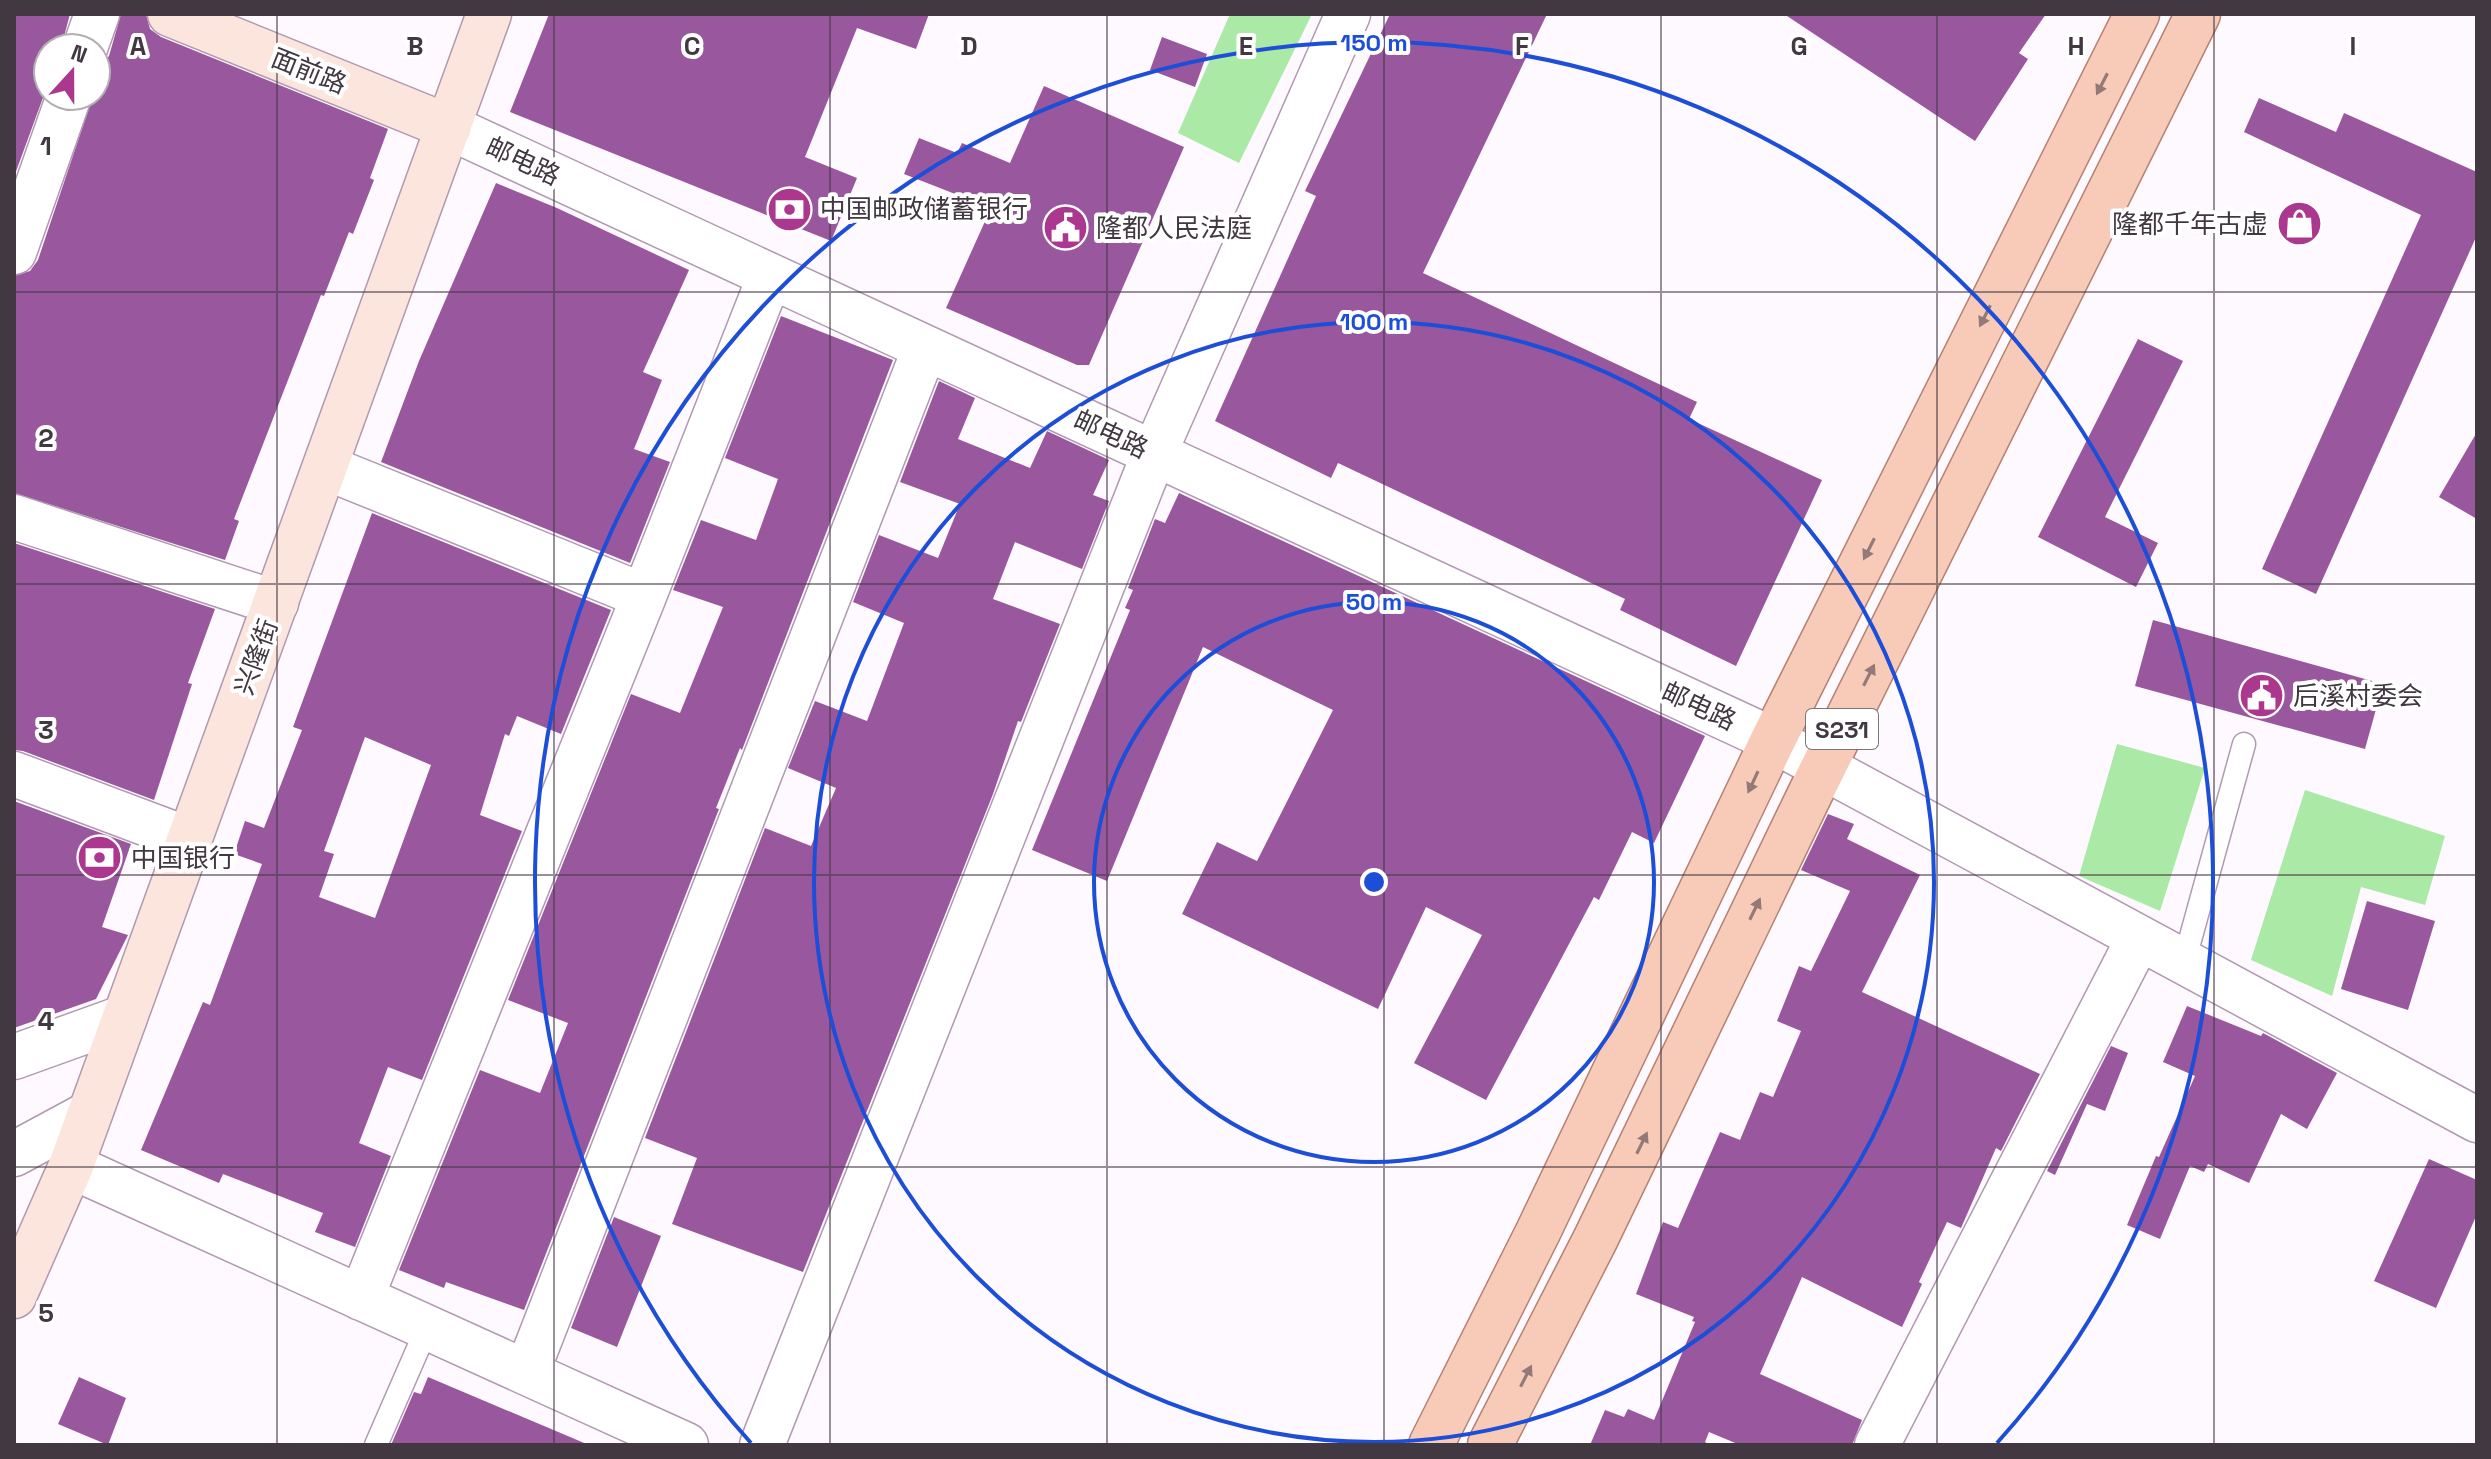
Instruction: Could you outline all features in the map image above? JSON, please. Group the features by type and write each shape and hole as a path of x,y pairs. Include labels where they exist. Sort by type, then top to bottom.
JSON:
{"main road":[{"name":"S231","path":"1431,1445 1538,1232 1773,740 2137,14"},
{"name":"S231","path":"1490,1445 1595,1240 1823,767 2198,14"}],"street":[{"name":"面前路","path":"170,14 449,127"},
{"name":"兴隆街","path":"14,1296 71,1166 489,14"},
{"path":"762,1445 1154,454 1348,14"},
{"path":"14,252 63,112"},
{"name":"邮电路","path":"449,127 1773,740 2477,1120"},
{"path":"361,1298 770,276"},
{"path":"527,1372 925,348"},
{"path":"325,467 644,596"},
{"path":"14,517 276,603"},
{"path":"14,774 190,840"},
{"path":"1877,1445 2139,938"},
{"path":"14,1057 125,1017"},
{"path":"14,1154 90,1113"},
{"path":"71,1166 686,1445"}],"lane":[{"path":"2184,962 2244,744"},
{"path":"376,1445 427,1328"}],"green space":[{"path":"1230,14 1312,14 1239,163 1178,133"},
{"path":"2117,744 2205,768 2160,911 2079,876"},
{"path":"2305,790 2445,836 2425,905 2361,887 2332,996 2251,960"}],"building":[{"path":"14,14 70,14 65,32 32,32 32,112 38,112 14,177"},
{"path":"121,14 146,14 150,29 161,37 388,129 370,178 374,180 353,234 349,232 324,296 321,295 234,519 239,521 225,560 14,493 14,276 30,271 38,260 88,112 112,112 112,46"},
{"path":"549,14 929,14 916,49 857,28 805,157 857,178 831,241 510,112"},
{"path":"1390,14 1547,14 1423,273 1697,402 1689,419 1822,480 1736,666 1620,610 1625,599 1338,463 1331,478 1215,421 1316,196 1305,191"},
{"path":"1784,14 2046,14 2019,53 2028,59 1975,141"},
{"path":"1162,37 1207,54 1195,87 1150,70"},
{"name":"隆都人民法庭","path":"1044,86 1184,147 1089,365 1077,365 946,308 991,208 904,174 919,138 957,153 962,143 1010,163"},
{"path":"2259,98 2336,132 2344,113 2477,172 2477,235 2316,594 2262,569 2421,215 2244,132"},
{"path":"496,183 689,270 643,372 662,380 634,449 670,462 630,563 381,462 419,361"},
{"path":"781,316 893,360 742,750 740,748 716,808 719,809 524,1310 446,1282 444,1288 399,1270 480,1070 540,1093 568,1023 508,1000 631,694 680,713 723,607 673,590 701,520 756,540 778,479 725,458"},
{"path":"2138,339 2183,361 2105,517 2158,543 2136,587 2038,537"},
{"path":"939,381 975,398 958,439 1030,468 1047,431 1109,460 1093,495 1109,501 1082,569 1015,542 993,599 1060,624 1021,722 1018,721 993,794 803,1272 672,1224 697,1158 645,1138 765,828 811,846 836,788 788,768 815,701 867,721 904,623 853,602 879,535 938,558 960,504 900,482"},
{"path":"2477,432 2477,519 2439,497"},
{"path":"1179,493 1705,736 1654,843 1632,832 1599,900 1594,897 1486,1100 1414,1063 1482,935 1426,907 1378,1009 1182,914 1217,842 1257,861 1333,710 1203,647 1107,881 1032,850 1130,610 1125,608 1133,590 1128,588 1155,519 1165,523"},
{"path":"372,513 611,610 561,734 517,716 509,736 505,734 480,815 522,831 422,1080 388,1067 359,1143 391,1156 355,1247 315,1232 323,1213 223,1174 219,1183 141,1150 203,1002 210,1005 262,864 234,854 245,821 264,828 302,730 293,727","holes":["365,737 431,765 375,918 319,897 334,854 324,851"]},
{"path":"14,543 215,609 188,683 192,684 154,800 14,750"},
{"path":"2153,620 2383,684 2365,749 2135,686"},
{"path":"14,801 131,844 102,927 128,935 96,999 14,1028"},
{"path":"1828,814 1854,824 1847,839 1920,875 1862,992 2040,1074 2001,1151 1996,1148 1961,1228 1947,1222 1902,1327 1802,1277 1760,1374 1862,1420 1852,1445 1740,1445 1709,1432 1705,1442 1711,1445 1590,1445 1605,1410 1624,1417 1628,1409 1654,1420 1695,1322 1692,1321 1694,1317 1636,1294 1663,1222 1678,1228 1720,1132 1740,1140 1760,1092 1773,1097 1801,1031 1777,1021 1799,966 1811,971 1850,891 1801,870"},
{"path":"2367,901 2435,921 2408,1010 2341,989"},
{"path":"2187,1006 2261,1036 2263,1033 2337,1073 2307,1129 2281,1114 2249,1183 2208,1164 2204,1172 2190,1166 2160,1239 2127,1225 2195,1076 2163,1062"},
{"path":"2111,1046 2128,1053 2105,1111 2087,1104 2055,1175 2047,1171"},
{"path":"2429,1159 2477,1180 2477,1214 2436,1308 2374,1281"},
{"path":"614,1217 661,1236 617,1347 571,1328"},
{"path":"79,1377 126,1398 108,1445 58,1424"},
{"path":"428,1377 589,1445 391,1445 414,1392 421,1394"}],"place":[{"name":"中国邮政储蓄银行","path":"789,209"},
{"name":"隆都千年古虚","path":"2299,224"},
{"name":"隆都人民法庭","path":"1065,228"},
{"name":"后溪村委会","path":"2262,696"},
{"name":"中国银行","path":"100,858"}]}
